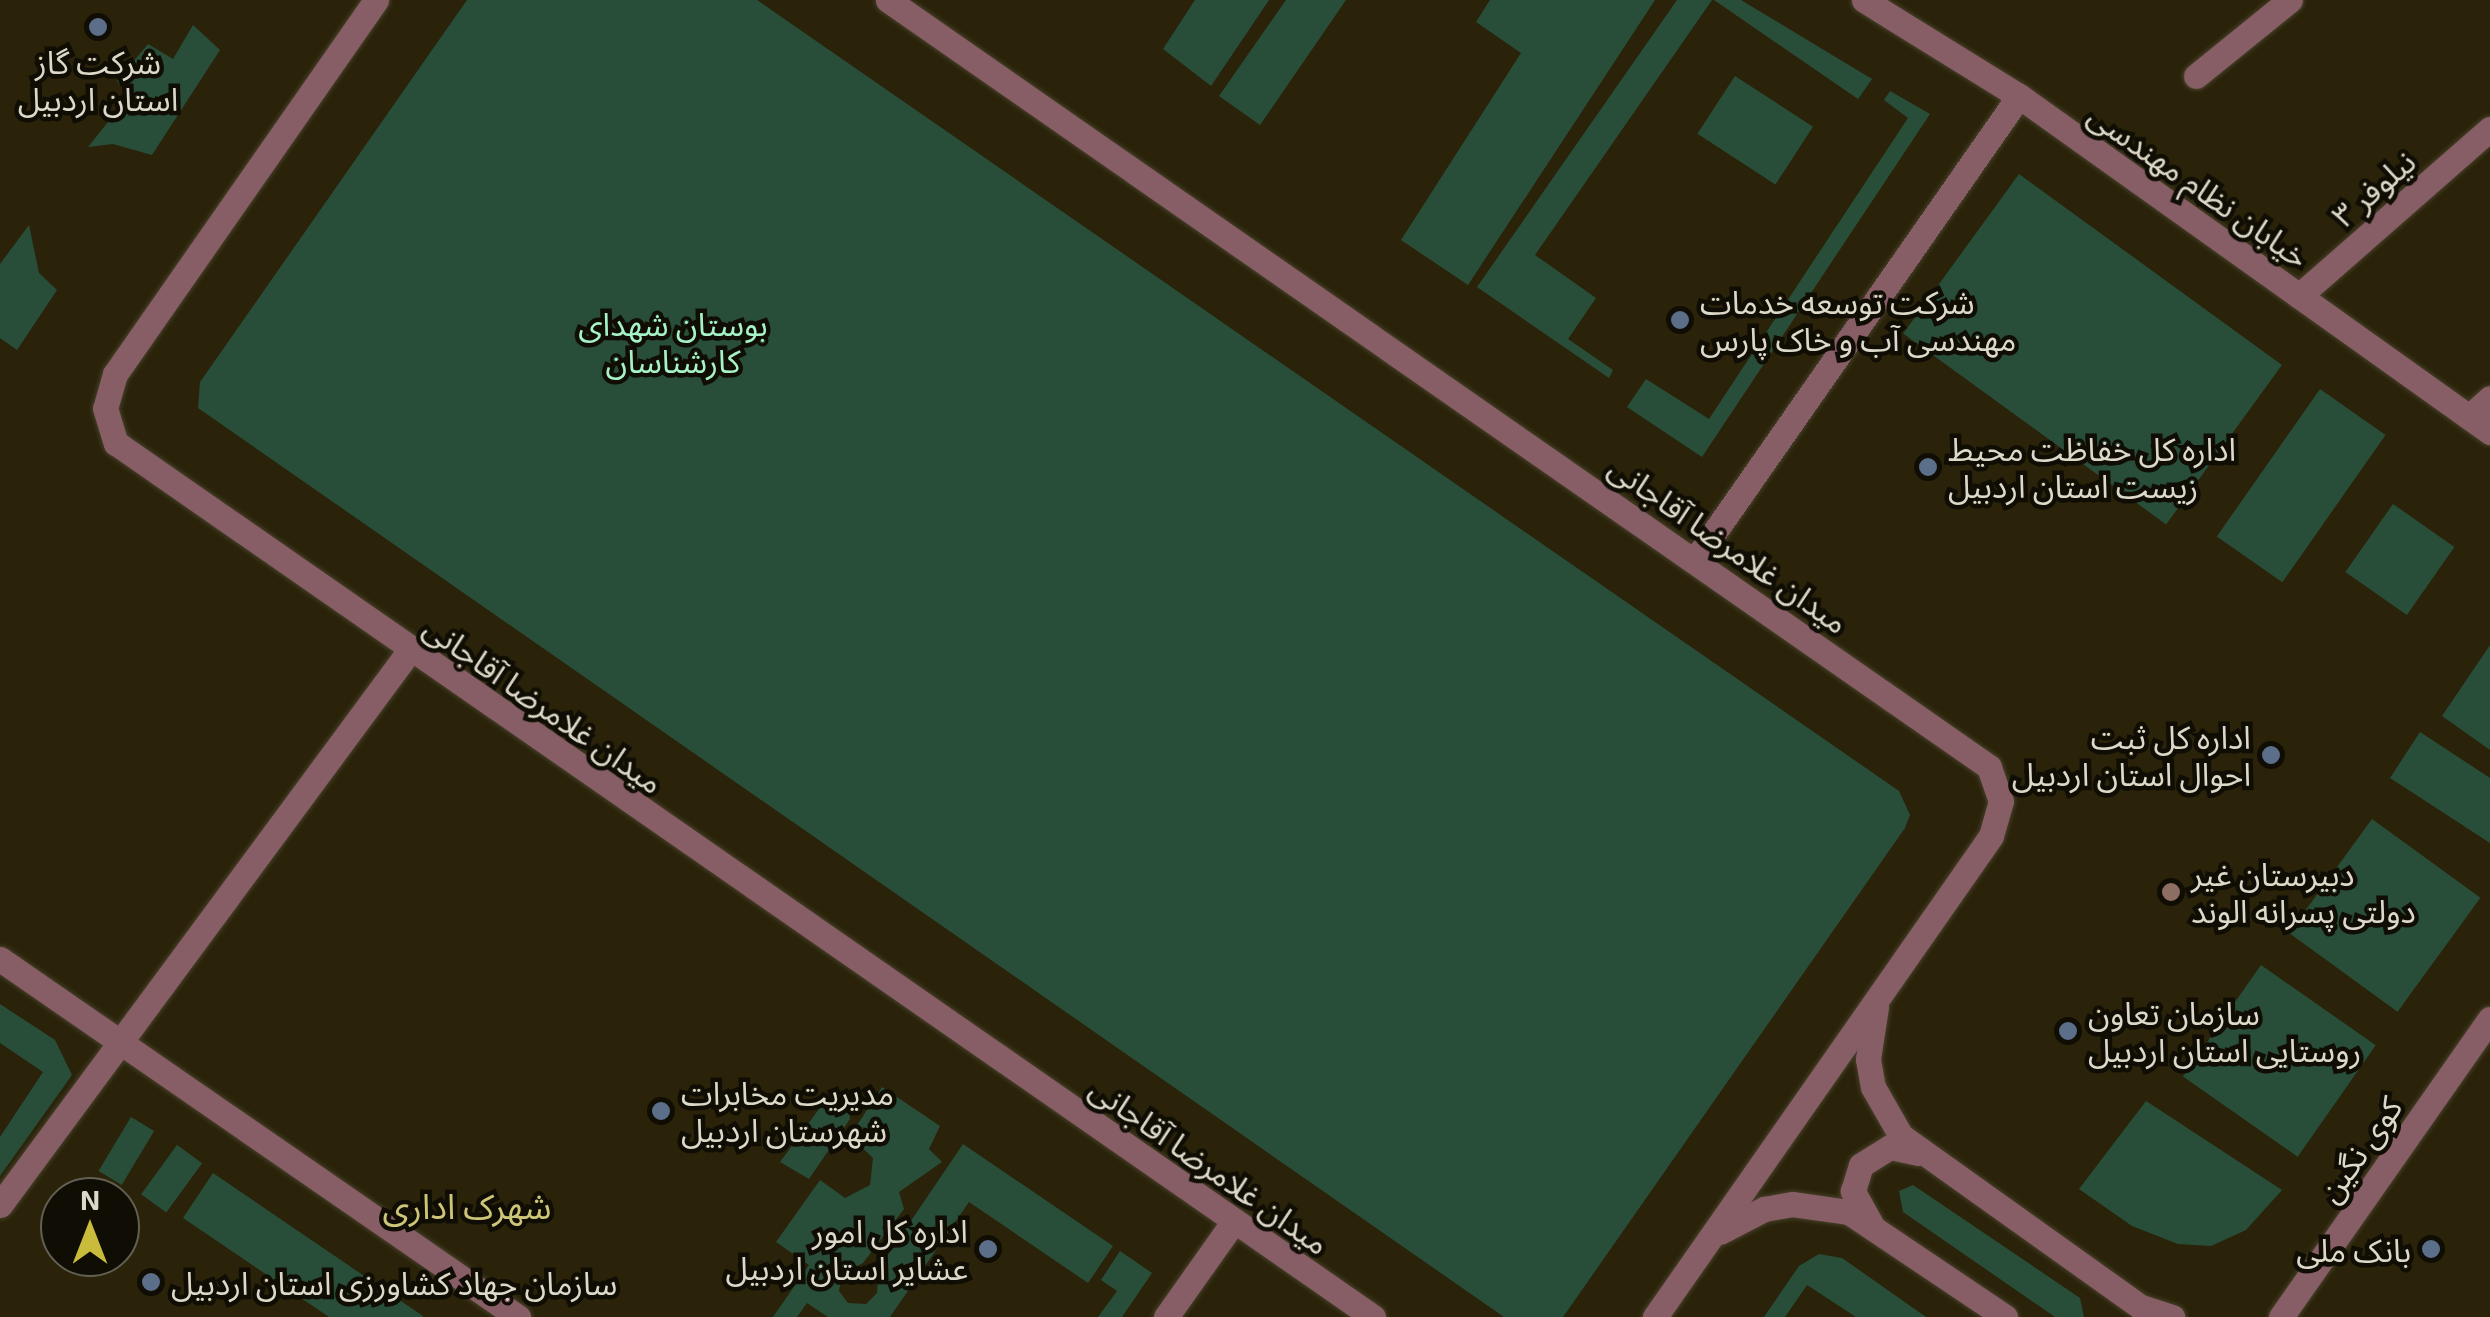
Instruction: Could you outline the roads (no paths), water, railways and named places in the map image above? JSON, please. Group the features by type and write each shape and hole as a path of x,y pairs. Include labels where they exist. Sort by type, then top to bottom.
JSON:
{"street":[{"name":"میدان غلامرضا آقاجانی","path":"376,0 115,374 104,408 116,443 1372,1317"},
{"name":"میدان غلامرضا آقاجانی","path":"888,0 1976,754 1998,783 1998,820 1990,836 1654,1317"},
{"name":"خیابان نظام مهندسی","path":"1864,0 2020,96 2479,424"},
{"path":"1898,0 1912,29"},
{"path":"2196,76 2290,0"},
{"path":"1695,560 2020,96"},
{"name":"نیلوفر ۳","path":"2299,296 2490,129"},
{"path":"2479,424 2490,398"},
{"path":"0,1205 118,1040 410,650"},
{"path":"0,959 518,1317"},
{"path":"1891,979 1870,1031 1868,1059 1884,1113 1922,1156 2141,1307 2172,1317"},
{"name":"کوی نگین","path":"2281,1317 2490,1019"},
{"path":"1874,1226 1853,1191 1861,1165 1890,1147 1922,1156"},
{"path":"1696,1258 1738,1220 1764,1209 1821,1204 1874,1226 2005,1317"},
{"path":"1166,1317 1234,1221"}],"place":[{"name":"شرکت گاز استان اردبیل","path":"98,27"},
{"name":"شرکت توسعه خدمات مهندسی آب و خاک پارس","path":"1680,320"},
{"name":"اداره کل خفاظت محیط زیست استان اردبیل","path":"1928,467"},
{"name":"اداره کل ثبت احوال استان اردبیل","path":"2271,755"},
{"name":"دبیرستان غیر دولتی پسرانه الوند","path":"2171,892"},
{"name":"سازمان تعاون روستایی استان اردبیل","path":"2068,1031"},
{"name":"مدیریت مخابرات شهرستان اردبیل","path":"661,1111"},
{"name":"اداره کل امور عشایر استان اردبیل","path":"988,1249"},
{"name":"بانک ملی","path":"2431,1249"},
{"name":"سازمان جهاد کشاورزی استان اردبیل","path":"151,1282"}],"district":[{"name":"شهرک اداری","path":"467,1205"}],"park label":[{"name":"بوستان شهدای کارشناسان","path":"673,342"}]}
